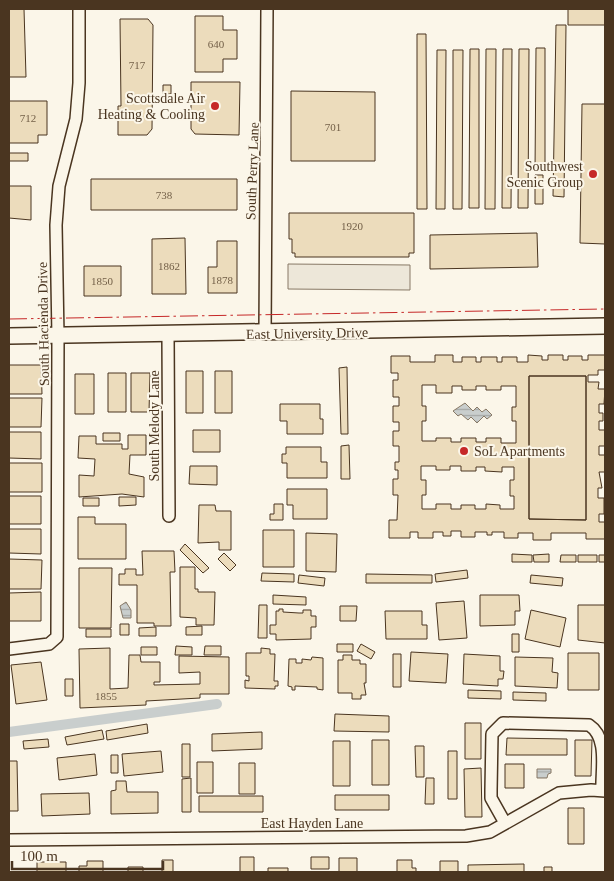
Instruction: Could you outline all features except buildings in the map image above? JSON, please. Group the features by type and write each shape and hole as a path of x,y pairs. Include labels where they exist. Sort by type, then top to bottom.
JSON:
{"main road":[{"name":"East University Drive","path":"9,336 265,334 605,326"}],"street":[{"name":"South Hacienda Drive","path":"9,649 49,644 57,637 58,195 76,119 79,83 79,9"},
{"name":"South Perry Lane","path":"265,334 268,9"},
{"name":"South Melody Lane","path":"168,335 169,516"},
{"path":"505,823 492,798 491,790 492,734 503,723 589,725 595,729 601,741 604,790"},
{"name":"East Hayden Lane","path":"9,840 466,836 490,832 559,793 604,790"}],"shaded area":[{"path":"288,264 410,265 410,290 288,289"},
{"path":"465,403 473,411 477,407 482,412 486,409 492,415 487,419 484,416 477,423 471,417 468,420 461,414 458,416 453,411"},
{"path":"126,602 131,610 131,618 123,618 120,606"},
{"path":"537,769 551,769 551,773 548,774 547,778 537,778"}],"waterway":[{"path":"9,732 217,704"}],"power":[{"path":"9,319 605,309"}],"place":[{"name":"Scottsdale Air Heating & Cooling","path":"215,106"},
{"name":"Southwest Scenic Group","path":"593,174"},
{"name":"SoL Apartments","path":"464,451"}]}
